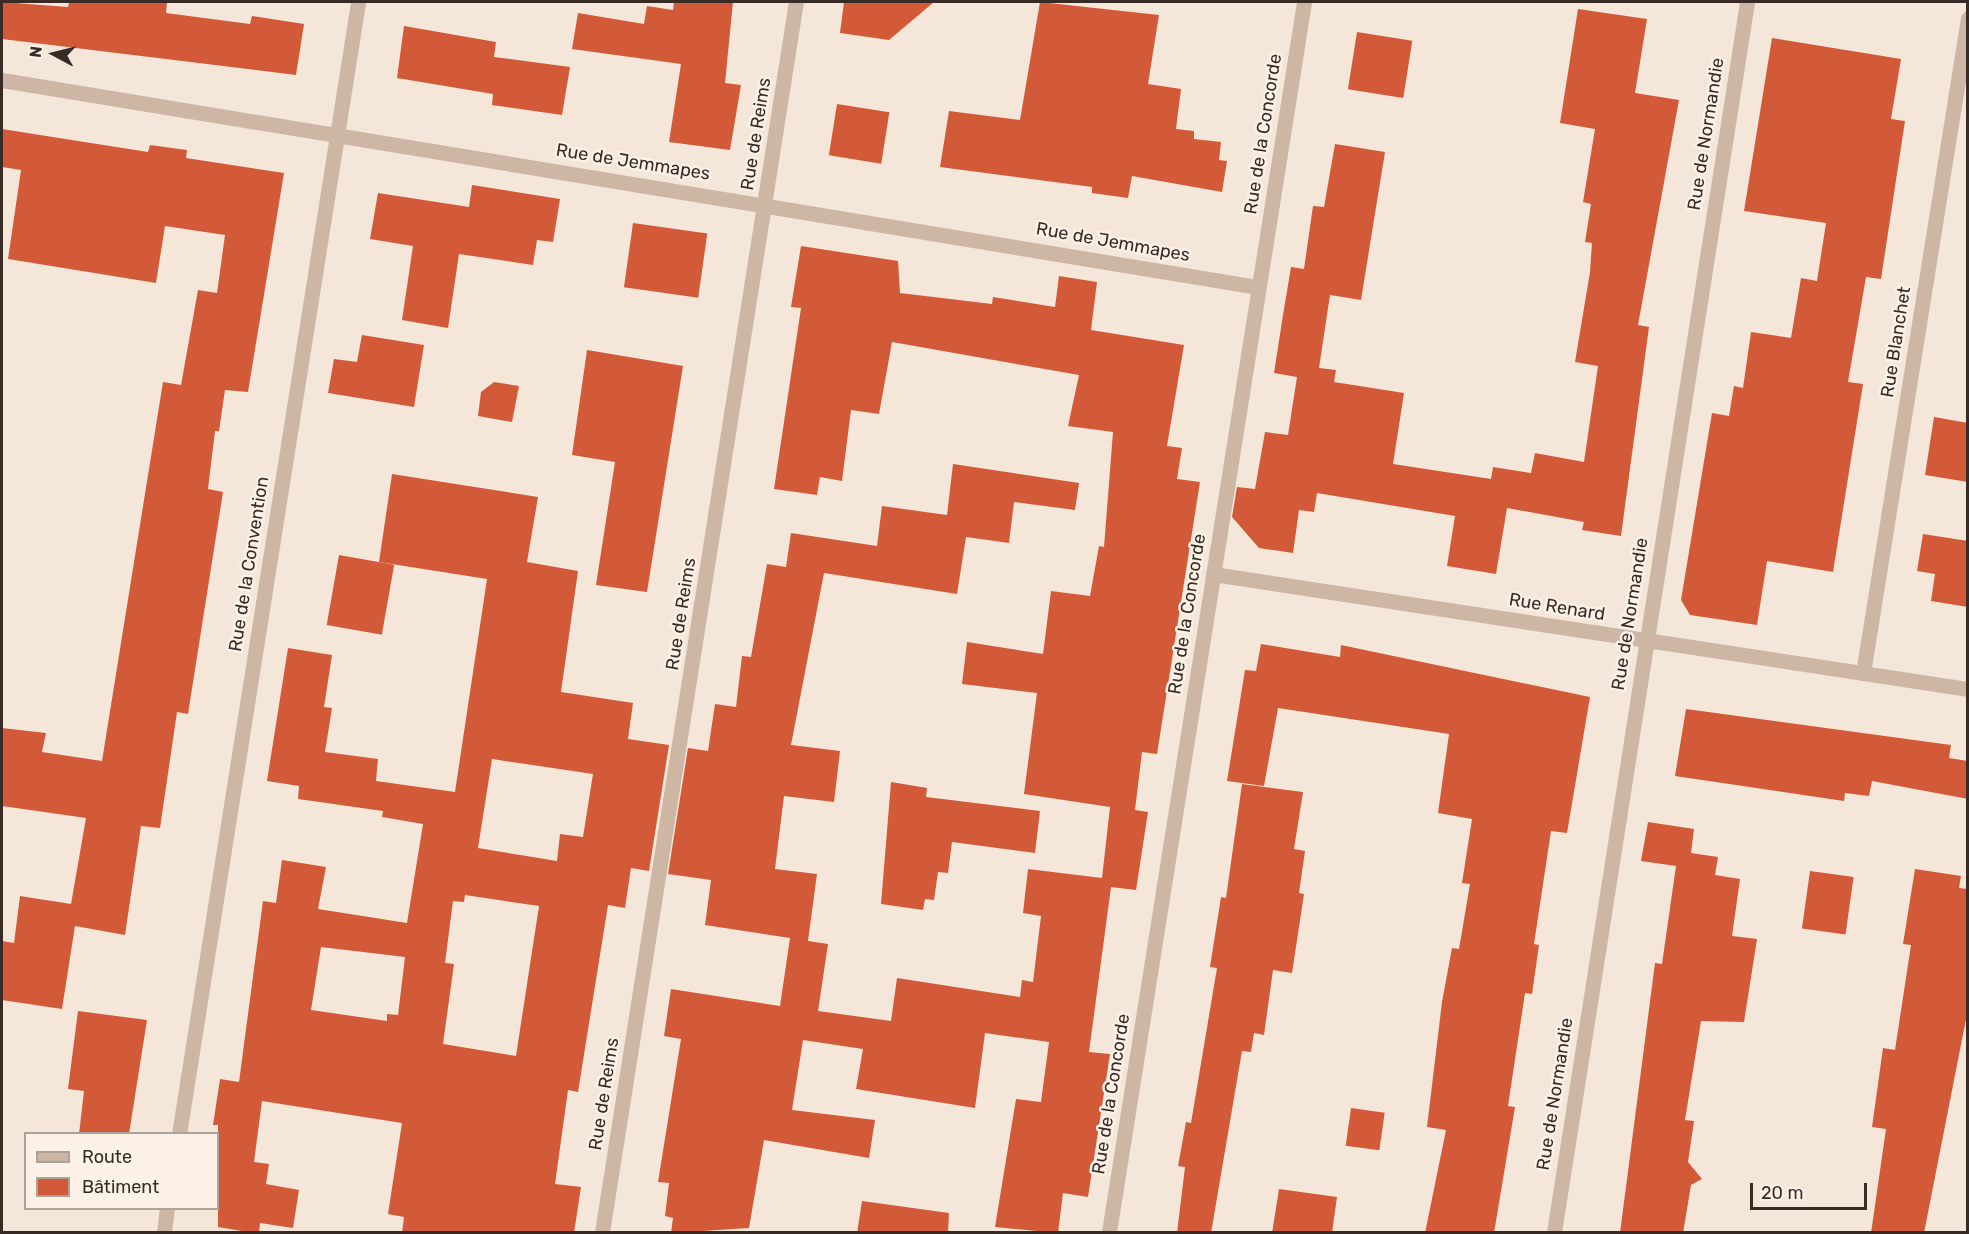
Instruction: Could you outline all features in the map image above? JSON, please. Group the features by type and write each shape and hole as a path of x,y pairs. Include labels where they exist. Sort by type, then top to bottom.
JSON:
{"street":[{"name":"Rue de la Convention","path":"179,1132 358,2"},
{"name":"Rue de Reims","path":"602,1233 796,2"},
{"name":"Rue de la Concorde","path":"1108,1233 1304,2"},
{"name":"Rue de Normandie","path":"1554,1233 1747,2"},
{"name":"Rue Blanchet","path":"1863,673 1968,18"},
{"name":"Rue de Jemmapes","path":"2,80 766,202 1258,287"},
{"name":"Rue Renard","path":"1213,574 1968,689"},
{"path":"164,1233 167,1210"}],"building":[{"path":"2,2 68,7 69,2 167,2 166,13 250,24 252,16 304,24 296,75 2,39"},
{"path":"674,2 733,2 725,83 741,85 730,150 669,142 681,64 572,49 578,13 644,24 647,6 673,10"},
{"path":"844,2 934,2 889,40 840,33"},
{"path":"1040,2 1159,15 1148,84 1181,89 1176,129 1194,131 1194,139 1221,142 1219,160 1227,161 1222,192 1132,176 1128,198 1092,193 1092,187 940,167 949,111 1020,120"},
{"path":"1578,9 1647,19 1635,93 1679,100 1638,325 1649,327 1621,536 1582,530 1584,522 1507,508 1496,574 1447,566 1455,516 1317,493 1314,512 1299,510 1293,553 1259,548 1232,517 1237,487 1255,489 1265,432 1288,435 1297,377 1274,373 1283,315 1291,267 1304,269 1313,206 1324,207 1335,144 1385,152 1361,300 1330,295 1319,368 1336,370 1334,382 1404,393 1393,464 1491,479 1493,467 1531,473 1535,453 1584,462 1598,366 1575,362 1590,272 1592,243 1585,242 1591,204 1583,202 1595,129 1560,123"},
{"path":"404,26 496,42 494,57 570,67 562,115 492,105 493,94 397,78"},
{"path":"1357,32 1412,41 1403,98 1348,89"},
{"path":"1772,38 1901,59 1891,119 1905,121 1881,279 1866,277 1848,382 1863,384 1833,572 1767,561 1757,625 1690,615 1681,600 1712,413 1729,416 1734,386 1743,388 1751,332 1791,338 1801,278 1817,281 1826,223 1744,211"},
{"path":"837,104 889,112 881,164 829,155"},
{"path":"2,129 148,152 150,145 187,150 186,158 284,173 248,392 225,390 219,431 215,431 208,489 223,492 188,714 177,712 160,828 141,826 125,935 75,926 62,1009 2,1000 2,941 14,943 20,896 71,904 86,818 2,806 2,728 46,733 42,752 102,761 163,382 181,385 198,290 217,293 225,235 165,226 156,283 8,259 21,170 2,167"},
{"path":"472,185 560,199 553,242 537,240 533,265 459,254 448,328 402,320 413,246 370,239 378,193 469,207"},
{"path":"633,223 707,233 698,298 624,287"},
{"path":"801,246 898,261 900,293 992,304 993,297 1055,307 1059,276 1097,282 1091,330 1184,345 1167,446 1182,448 1177,479 1200,482 1157,754 1142,752 1135,810 1148,812 1136,890 1111,887 1089,1052 1110,1054 1088,1197 1063,1193 1058,1233 995,1227 1016,1099 1041,1102 1049,1042 985,1033 975,1108 856,1089 863,1049 803,1040 792,1110 875,1120 869,1158 764,1140 749,1228 671,1233 673,1218 665,1216 669,1183 658,1182 681,1039 664,1036 671,989 780,1006 790,938 705,925 711,880 668,874 688,748 708,751 715,704 736,707 742,656 751,657 767,564 786,567 791,533 877,546 882,506 947,515 953,464 1079,483 1075,510 1014,502 1009,543 966,537 957,594 824,573 791,745 840,751 834,802 784,796 775,869 817,874 808,941 828,944 818,1011 891,1021 897,978 1020,997 1022,980 1033,982 1041,916 1023,913 1028,869 1102,878 1110,807 1024,794 1037,693 962,684 967,642 1043,654 1051,591 1090,596 1099,546 1104,547 1113,432 1068,426 1079,375 892,342 879,414 851,410 842,481 820,477 817,495 774,489 801,308 791,307"},
{"path":"362,335 424,345 414,407 328,393 334,359 357,362"},
{"path":"587,350 683,366 647,592 596,585 615,462 572,455"},
{"path":"494,382 519,386 512,422 478,416 481,392"},
{"path":"1934,417 1968,423 1968,482 1925,475"},
{"path":"392,474 538,497 527,562 578,571 561,692 633,703 628,739 669,745 649,871 631,868 625,908 608,905 578,1092 568,1090 555,1184 581,1187 574,1233 402,1233 404,1217 388,1214 402,1123 262,1101 254,1162 269,1164 266,1184 299,1190 293,1228 260,1223 259,1233 254,1233 218,1227 219,1132 218,1125 213,1125 220,1079 239,1082 263,901 276,903 282,860 326,867 318,909 407,923 423,824 382,817 383,811 298,799 299,786 267,781 288,648 332,655 324,707 332,708 325,752 378,759 376,781 455,792 487,579 379,562","holes":["492,759 593,774 583,837 560,834 557,861 478,848","465,895 539,906 516,1056 443,1044 454,964 445,963 453,901 464,902","321,947 405,957 398,1015 387,1014 387,1021 311,1010"]},
{"path":"1923,534 1968,541 1968,607 1931,601 1935,574 1917,571"},
{"path":"339,555 394,565 382,635 327,625"},
{"path":"1261,644 1340,657 1341,645 1590,697 1567,833 1551,831 1534,944 1539,945 1532,994 1525,993 1508,1106 1515,1107 1494,1233 1425,1233 1446,1130 1427,1127 1442,1002 1452,948 1459,949 1470,884 1462,883 1472,819 1438,813 1449,734 1278,708 1264,786 1227,781 1245,670 1256,671"},
{"path":"1686,709 1951,745 1949,758 1968,761 1968,799 1872,781 1869,796 1845,793 1844,801 1675,776"},
{"path":"891,782 927,788 926,797 1040,811 1035,853 952,842 948,873 938,872 934,900 925,899 923,910 881,904"},
{"path":"1242,784 1303,792 1294,849 1305,851 1299,893 1304,894 1292,973 1273,970 1264,1035 1254,1033 1251,1052 1242,1051 1211,1233 1177,1233 1185,1167 1178,1166 1186,1122 1191,1123 1217,968 1210,967 1221,897 1226,898"},
{"path":"1648,822 1694,829 1691,853 1718,857 1715,875 1740,879 1732,936 1757,939 1744,1022 1701,1021 1685,1120 1694,1121 1688,1162 1702,1179 1691,1185 1683,1233 1620,1233 1655,963 1662,964 1676,866 1641,861"},
{"path":"1915,869 1961,876 1959,888 1968,889 1968,1009 1924,1233 1871,1233 1886,1129 1872,1127 1883,1048 1895,1050 1911,945 1903,944"},
{"path":"1810,871 1854,877 1845,935 1802,928"},
{"path":"78,1011 147,1020 129,1132 79,1132 84,1091 68,1089"},
{"path":"1351,1108 1385,1113 1379,1150 1346,1146"},
{"path":"1279,1189 1337,1197 1332,1233 1272,1233"},
{"path":"862,1201 949,1213 948,1233 857,1233"}]}
